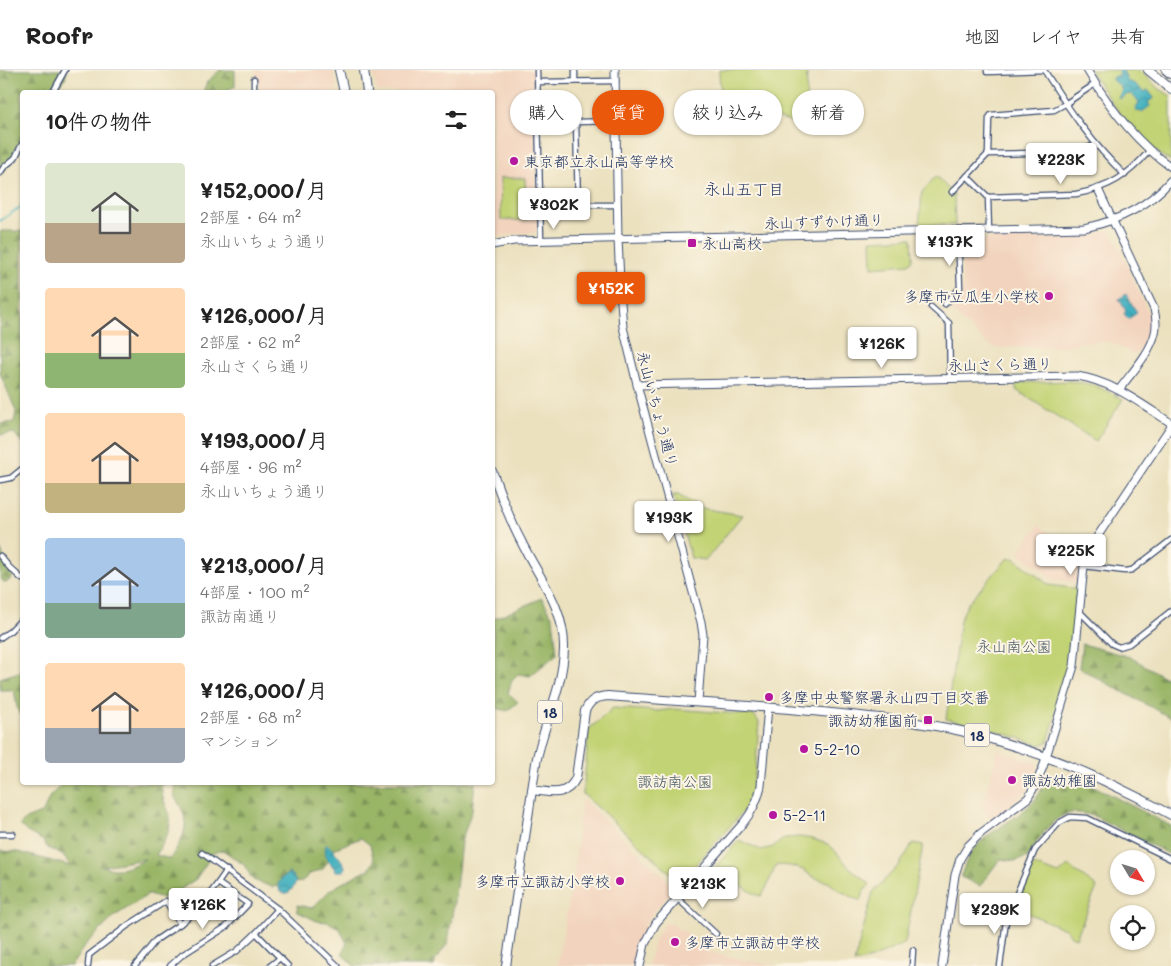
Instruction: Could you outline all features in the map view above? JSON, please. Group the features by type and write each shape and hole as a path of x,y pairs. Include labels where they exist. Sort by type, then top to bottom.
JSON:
{"main road":[{"path":"339,70 344,90"},
{"path":"1148,70 1171,89"},
{"path":"1166,70 1171,74"},
{"path":"364,71 369,90"},
{"name":"18","path":"495,479 512,524 554,601 564,641 562,668 541,740 532,790 506,966"},
{"name":"18","path":"532,790 563,792 573,784 576,778 585,711 589,702 593,699 608,696 768,707 905,721 960,731 1047,756 1111,783 1171,815"}],"street":[{"path":"54,90 65,70"},
{"path":"538,70 538,90"},
{"path":"575,70 575,81"},
{"name":"永山いちょう通り","path":"616,70 616,90"},
{"path":"987,70 987,72 1044,70 1065,104 1095,145 1125,175"},
{"path":"1087,70 1110,107 1129,130 1171,167"},
{"path":"254,79 255,90"},
{"path":"538,82 616,81"},
{"path":"952,192 988,154 988,118 991,115 1046,112 1065,104 1095,84"},
{"path":"538,135 540,241"},
{"path":"576,135 578,205"},
{"name":"永山いちょう通り","path":"616,135 620,302 623,327 701,622 703,635 698,702"},
{"path":"988,154 1076,152 1095,145"},
{"path":"0,173 4,167 16,158 20,149"},
{"path":"988,197 1076,194 1098,189 1115,182 1125,175 1150,150"},
{"path":"967,176 988,197 989,231"},
{"name":"永山すずかけ通り","path":"495,245 514,241 1076,229 1113,221 1141,207 1171,180"},
{"path":"1098,189 1154,309 1156,320 1156,332 1148,348 1119,390"},
{"path":"540,205 618,205"},
{"path":"945,304 960,288 958,231"},
{"path":"931,307 949,323 950,379"},
{"name":"永山さくら通り","path":"637,385 1077,376 1103,382 1119,390 1171,424"},
{"path":"942,966 955,875 960,859 968,846 981,833 1022,802 1032,792 1047,756 1074,666 1084,566 1092,544 1171,424"},
{"path":"0,480 11,478 20,471"},
{"path":"1084,566 1125,571 1132,570 1171,540"},
{"path":"0,556 20,577"},
{"path":"1079,611 1112,644 1119,647 1129,644 1171,611"},
{"path":"0,638 10,632 20,621"},
{"path":"640,966 647,937 656,923 753,810 761,786 768,707"},
{"path":"1000,966 1006,921 1012,904 1035,850 1054,827 1070,817 1081,817 1097,822 1171,859"},
{"path":"0,834 13,834"},
{"path":"202,853 278,909 338,966"},
{"path":"135,966 156,940 199,908 227,870"},
{"path":"170,966 182,955 226,927 248,904 218,883"},
{"path":"677,898 716,934"},
{"path":"88,966 89,955 127,926 166,901 180,924"},
{"path":"212,966 237,950 278,909"},
{"path":"256,933 288,966"},
{"path":"912,966 913,950"},
{"path":"270,966 280,958"}],"shaded area":[{"path":"256,70 333,70 337,90 262,90 256,84"},
{"name":"東京都立永山高等学校","path":"372,70 534,70 534,90 510,90 510,135 535,135 537,230 534,233 495,238 495,90 377,90"},
{"name":"多摩市立瓜生小学校","path":"1107,231 1113,234 1150,316 1150,329 1145,343 1136,355 1110,342 1084,342 1066,346 997,348 987,344 947,307 963,290 961,243 965,239 1070,238"},
{"path":"1039,525 1082,560 1078,582 1054,580 1019,553"},
{"name":"諏訪幼稚園","path":"998,750 1035,763 1038,769 1028,790 993,820 982,808"},
{"name":"多摩市立諏訪小学校","path":"582,799 675,888 652,914 644,927 636,947 632,966 557,966 574,874"},
{"name":"多摩市立諏訪中学校","path":"666,922 669,925 671,923 681,931 683,930 707,951 776,966 648,966 654,940"}],"green space":[{"path":"0,70 66,70 66,77 56,90 20,90 20,151 0,176"},
{"path":"220,70 235,70 235,86 228,90 204,90 207,82"},
{"path":"719,70 807,70 807,90 792,90 792,123 782,120 782,90 721,90"},
{"path":"1090,70 1139,70 1158,88 1171,96 1171,162 1158,153 1136,132 1116,108"},
{"path":"936,176 954,195 955,225 919,225 922,192"},
{"path":"500,178 525,178 526,220 501,220"},
{"path":"20,231 20,440 14,433 0,435 0,424 14,422 16,411 0,373 0,232"},
{"path":"912,238 913,259 909,264 872,267 871,240"},
{"path":"1070,381 1094,385 1123,399 1096,441 1016,390 1016,383"},
{"path":"673,495 678,495 701,508 742,515 706,560 691,558"},
{"path":"0,549 13,577 6,583 0,579"},
{"name":"永山南公園","path":"1014,558 1049,585 1079,589 1070,666 1048,742 1040,745 994,730 946,719 960,620 968,603 1007,559"},
{"path":"542,598 553,618 557,654 530,676 518,674 512,680 508,693 518,702 507,711 495,708 495,618"},
{"path":"1082,644 1130,657 1171,681 1171,718 1079,668"},
{"path":"20,672 20,714 14,690 0,690 0,678"},
{"name":"諏訪南公園","path":"613,708 657,711 674,709 754,715 759,722 755,770 747,804 741,814 680,882 583,794 589,729"},
{"path":"1046,780 1088,783 1171,826 1171,855 1094,816 1073,813 1061,816 1049,826 1028,857 1015,861 1000,859 980,886 961,877 966,861 974,849 983,839 1027,808 1038,795"},
{"path":"60,785 162,785 162,794 170,818 170,827 156,855 170,859 182,837 185,825 183,812 175,796 175,785 475,785 472,810 461,842 448,943 436,959 434,966 354,966 342,954 347,943 339,928 328,922 317,921 298,912 297,905 312,908 330,890 369,870 374,861 370,845 361,838 336,848 323,869 310,874 301,882 272,887 253,880 244,865 223,850 213,853 196,879 178,891 162,898 149,894 115,916 86,944 71,966 0,966 0,851 18,852 71,866 62,855 48,848 42,840 27,832 20,825 26,819 43,812 50,796","holes":["145,859 130,867 114,869 103,866"]},
{"path":"785,838 813,839 830,845 849,867 870,884 864,891 861,901 840,891 828,882 791,866 777,865 761,896 731,880 719,886 707,876 739,840 761,850 773,847"},
{"path":"913,843 923,845 905,943 871,959 854,963 873,892 900,864"},
{"path":"1033,865 1059,874 1068,866 1097,887 1076,938 1071,936 1067,930 1016,908"}],"water":[{"path":"1119,70 1123,70 1127,81 1135,84 1144,92 1148,90 1154,98 1148,102 1150,106 1142,112 1136,111 1135,109 1139,102 1131,94 1125,95 1120,99 1118,98 1122,90 1111,79 1114,76 1118,76"},
{"path":"1126,294 1137,313 1128,319 1119,299"},
{"path":"327,844 345,866 344,871 336,871 328,859 325,853"},
{"path":"289,873 296,882 295,885 286,893 280,892 278,884"}],"waterway":[{"path":"0,221 20,207"}],"place":[{"name":"東京都立永山高等学校","path":"514,161"},
{"name":"永山高校","path":"692,243"},
{"name":"多摩市立瓜生小学校","path":"1049,296"},
{"name":"多摩中央警察署永山四丁目交番","path":"769,697"},
{"name":"諏訪幼稚園前","path":"928,720"},
{"name":"5-2-10","path":"804,749"},
{"name":"諏訪幼稚園","path":"1012,780"},
{"name":"5-2-11","path":"773,815"},
{"name":"多摩市立諏訪小学校","path":"620,881"},
{"name":"多摩市立諏訪中学校","path":"675,942"}],"district":[{"name":"永山五丁目","path":"744,188"}]}
